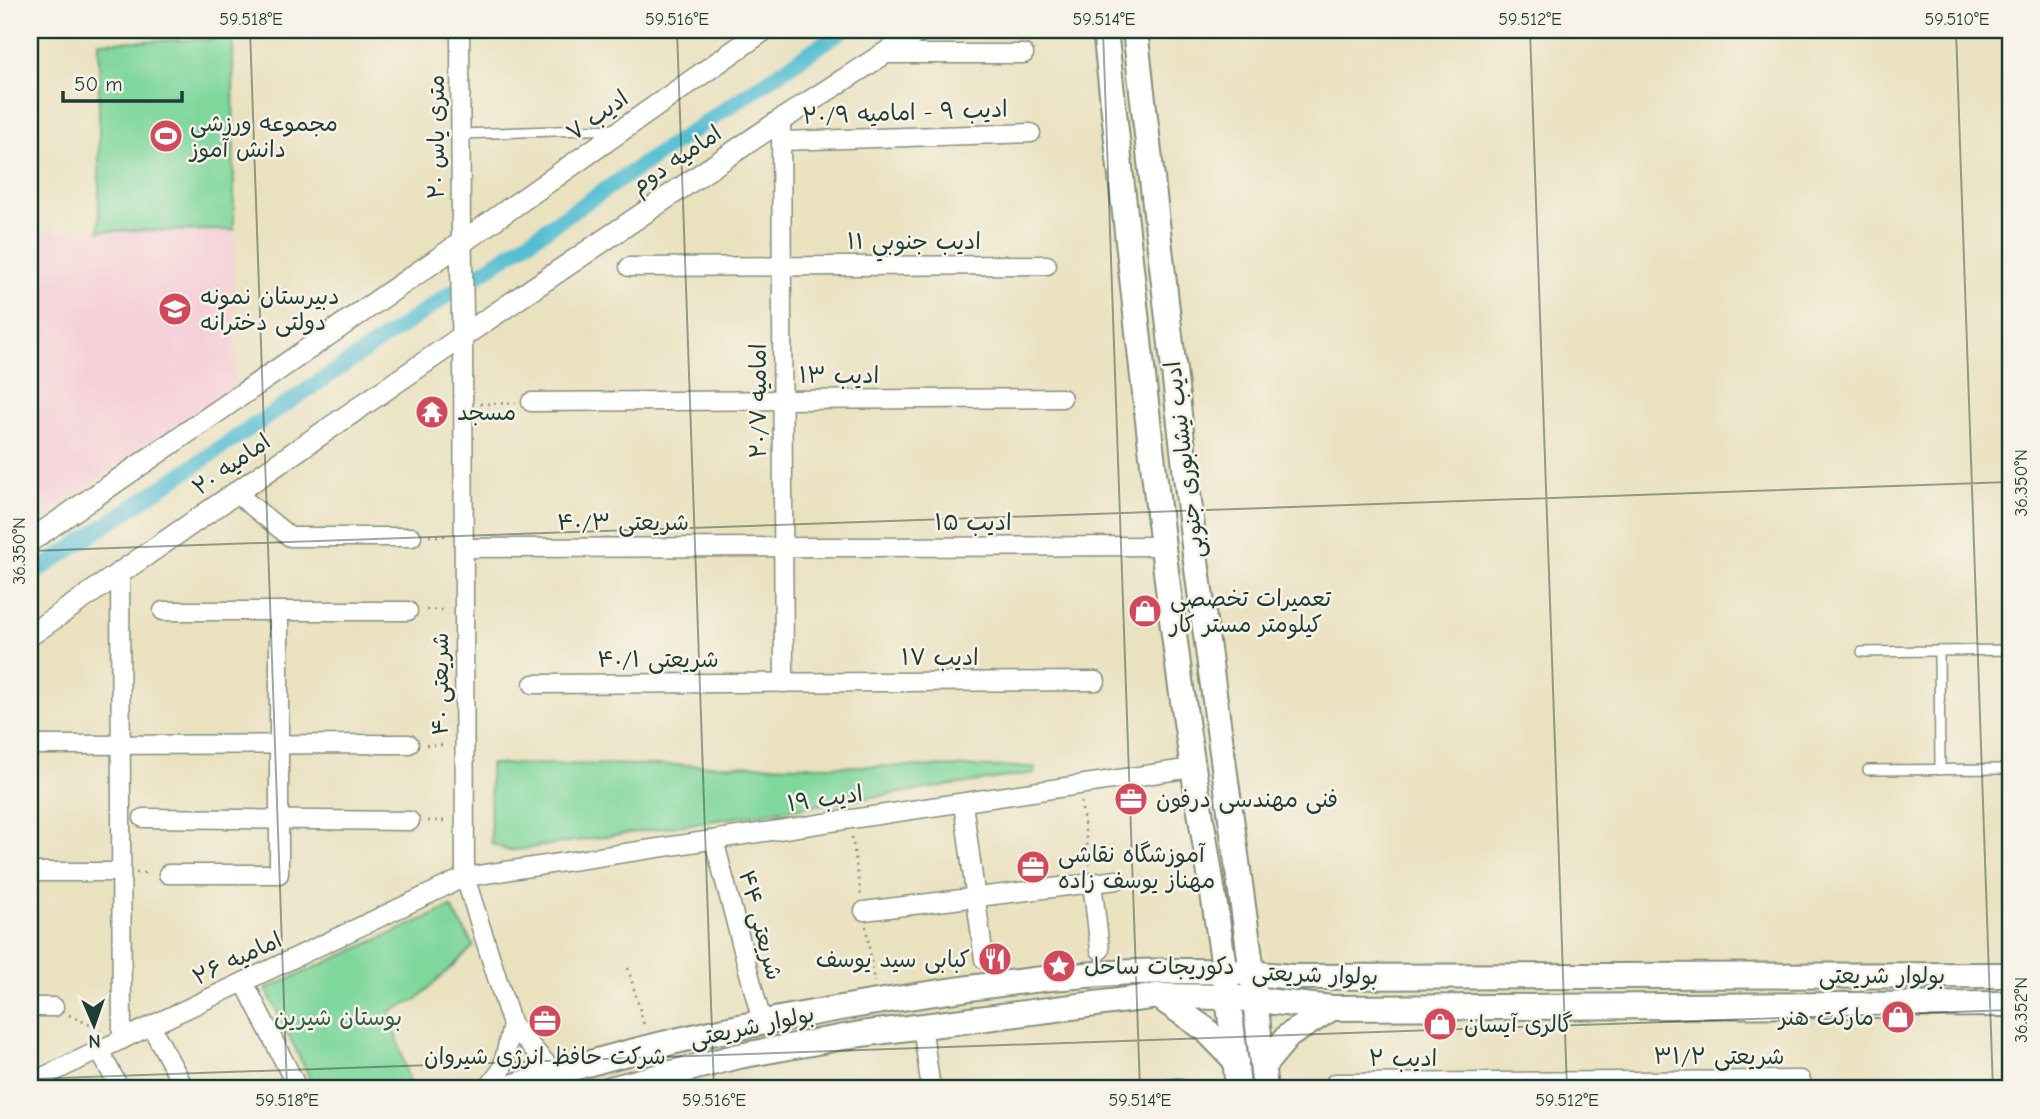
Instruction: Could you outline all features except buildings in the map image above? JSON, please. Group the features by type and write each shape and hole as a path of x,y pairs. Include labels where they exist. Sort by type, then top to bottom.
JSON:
{"main road":[{"name":"ادیب نیشابوری جنوبی","path":"1105,30 1163,546 1237,1076"},
{"name":"ادیب نیشابوری جنوبی","path":"1135,30 1195,554 1264,1078"},
{"name":"بولوار شریعتی","path":"506,1089 555,1073 762,1022 986,985 1163,971 1223,970 1291,977 2010,975"},
{"name":"بولوار شریعتی","path":"610,1089 739,1056 922,1025 1158,996 1227,997 1332,1008 2010,1004"},
{"path":"1158,996 1205,1029 1237,1076"},
{"path":"1264,1078 1287,1035 1332,1008"}],"street":[{"name":"۲۰ متری یاس","path":"460,30 461,243"},
{"name":"ادیب ۷","path":"461,243 764,30"},
{"name":"امامیه دوم","path":"463,336 781,120 920,30"},
{"path":"882,54 1024,54"},
{"name":"امامیه ۲۰/۷","path":"781,120 784,682"},
{"name":"ادیب ۹ - امامیه ۲۰/۹","path":"781,141 1031,133"},
{"path":"461,243 463,336"},
{"path":"30,541 461,243"},
{"name":"ادیب جنوبي ١١","path":"629,267 1047,265"},
{"name":"شریعتی ۴۰","path":"463,336 465,877 512,1025 555,1073"},
{"name":"امامیه ۲۰","path":"30,635 463,336"},
{"name":"ادیب ۱۳","path":"531,402 1062,398"},
{"path":"236,493 290,537 412,537"},
{"name":"شریعتی ۴۰/۳","path":"464,542 783,546"},
{"name":"ادیب ۱۵","path":"783,546 1163,546"},
{"path":"120,574 122,1040"},
{"path":"163,611 408,611"},
{"path":"168,874 279,874 279,611"},
{"name":"ادیب ۱۷","path":"784,682 1096,681"},
{"name":"شریعتی ۴۰/۱","path":"533,684 784,682"},
{"path":"30,745 409,744"},
{"name":"ادیب ۱۹","path":"465,877 1192,768"},
{"path":"963,803 984,959"},
{"path":"143,818 410,821"},
{"name":"شریعتی ۴۴","path":"714,840 762,1022"},
{"path":"30,872 120,872"},
{"name":"امامیه ۲۶","path":"30,1083 465,877"},
{"path":"864,911 1117,880"},
{"path":"1092,882 1100,950"},
{"path":"244,982 298,1089"},
{"path":"30,1007 54,1007"},
{"path":"487,1089 502,1069 512,1025"},
{"path":"922,1025 931,1089"},
{"path":"151,1026 185,1089"},
{"path":"99,1051 120,1089"},
{"name":"ادیب ۲","path":"1335,1083 1470,1086 1637,1085"},
{"name":"شریعتی ۳۱/۲","path":"1637,1085 1801,1084"}],"lane":[{"path":"460,134 624,129"},
{"path":"1862,652 2010,650"},
{"path":"1939,651 1940,770"},
{"path":"1868,770 2010,769"},
{"path":"1132,1089 1179,1083"}],"path":[{"path":"463,405 531,402"},
{"path":"412,537 464,542"},
{"path":"408,611 464,610"},
{"path":"409,744 465,746"},
{"path":"1079,785 1092,882"},
{"path":"410,821 465,821"},
{"path":"120,872 168,874"},
{"path":"628,968 651,1048"},
{"path":"54,1007 122,1040"},
{"path":"1179,1083 1237,1076"}],"shaded area":[{"path":"234,230 235,386 30,525 30,232"}],"green space":[{"name":"مجموعه ورزشی دانش آموز","path":"233,39 234,230 99,231 99,42"},
{"path":"490,764 1035,767 1034,773 509,851 491,843"},
{"name":"بوستان شیرین","path":"451,907 474,946 415,1001 390,1011 411,1089 315,1089 266,989"}],"waterway":[{"path":"30,576 843,30"}],"place":[{"name":"مجموعه ورزشی دانش آموز","path":"166,136"},
{"name":"دبیرستان نمونه دولتی دخترانه","path":"175,309"},
{"name":"مسجد","path":"432,412"},
{"name":"تعمیرات تخصصی کیلومتر مستر کار","path":"1145,611"},
{"name":"فنی مهندسی درفون","path":"1131,799"},
{"name":"آموزشگاه نقاشی مهناز یوسف زاده","path":"1033,867"},
{"name":"کبابی سید یوسف","path":"995,959"},
{"name":"دکوریجات ساحل","path":"1059,966"},
{"name":"مارکت هنر","path":"1898,1017"},
{"name":"شرکت حافظ انرژی شیروان","path":"545,1021"},
{"name":"گالری آيسان","path":"1440,1024"}]}
